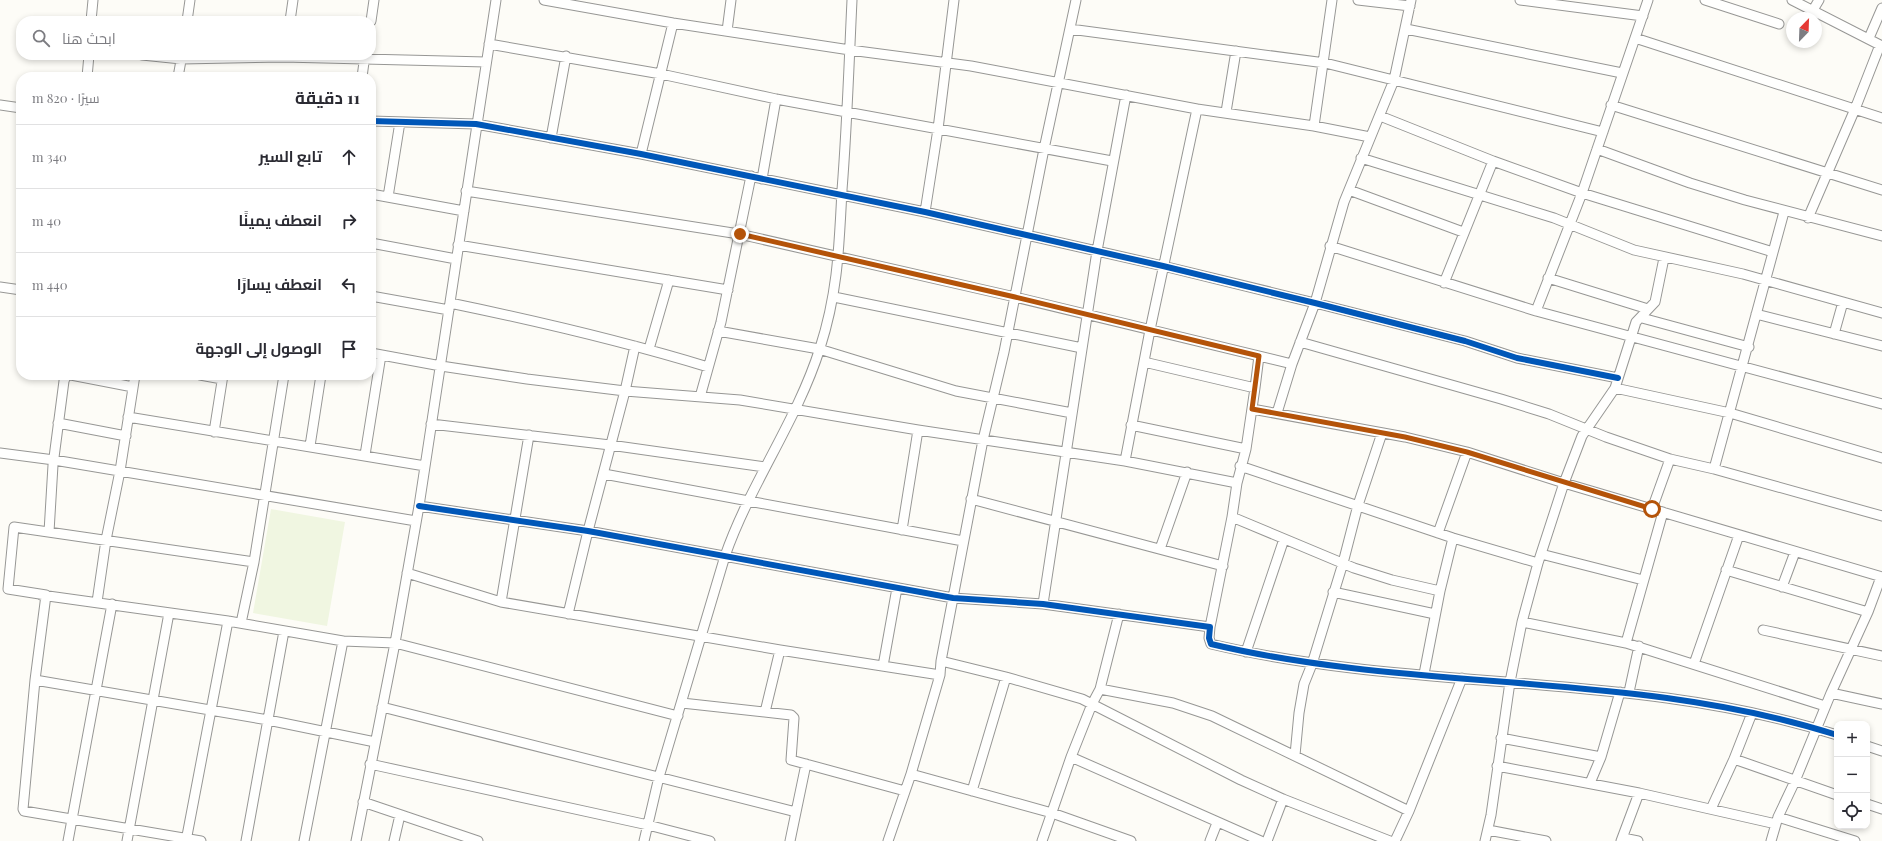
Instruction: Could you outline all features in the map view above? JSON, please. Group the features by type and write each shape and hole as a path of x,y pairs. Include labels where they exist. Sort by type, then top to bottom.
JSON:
{"street":[{"path":"91,16 93,0"},
{"path":"188,16 190,0"},
{"path":"291,16 293,0"},
{"path":"371,16 374,0"},
{"path":"356,841 395,643 419,506 496,0"},
{"path":"544,0 673,23 946,63 1197,109 1226,112 1314,126 1370,137"},
{"path":"727,31 728,0"},
{"path":"644,841 659,777 725,556 737,522 794,410 819,350 834,297 839,257 848,112 852,0"},
{"path":"925,212 938,129 954,0"},
{"path":"888,841 911,774 940,675 941,661 982,440 1008,333 1044,149 1076,0"},
{"path":"1314,126 1325,63 1332,0"},
{"path":"1277,413 1292,364 1314,304 1330,246 1349,190 1394,80 1411,3 1358,0"},
{"path":"1520,0 1643,16"},
{"path":"1536,311 1582,193 1648,0"},
{"path":"1705,0 1778,24"},
{"path":"1792,0 1869,38 1881,46 1808,218"},
{"path":"1814,10 1819,0"},
{"path":"1869,38 1882,8"},
{"path":"641,154 673,23"},
{"path":"1070,29 1325,63 1603,132"},
{"path":"1406,30 1622,73"},
{"path":"1635,38 1882,118"},
{"path":"489,44 566,56 661,74 776,99 1112,161"},
{"path":"1226,112 1236,51"},
{"path":"552,138 566,56"},
{"path":"376,57 486,62"},
{"path":"87,72 89,60"},
{"path":"179,72 181,60"},
{"path":"363,72 365,60"},
{"path":"1043,604 1097,251 1112,161 1126,95"},
{"path":"762,179 776,99"},
{"path":"0,105 16,107"},
{"path":"1611,105 1882,190"},
{"path":"1125,462 1163,266 1197,109"},
{"path":"1380,116 1493,161 1582,193 1773,252"},
{"path":"376,121 476,124 751,176 1027,234 1465,341 1517,358 1618,378"},
{"path":"388,197 400,122"},
{"path":"1597,150 1690,183 1784,212 1882,236"},
{"path":"1361,158 1479,194 1569,224 1621,246 1664,258 1766,280 1882,313"},
{"path":"1444,283 1463,232 1493,161"},
{"path":"700,397 728,290 751,176"},
{"path":"1349,190 1463,232"},
{"path":"466,191 740,234 1015,297 1292,364"},
{"path":"376,195 464,211"},
{"path":"1714,469 1743,368 1784,212"},
{"path":"376,244 456,259"},
{"path":"458,245 728,290"},
{"path":"1330,246 1536,311 1743,368 1882,404"},
{"path":"1485,841 1488,830 1510,682 1522,622 1540,559 1564,483 1586,429 1615,388 1636,322 1642,318 1655,302 1664,258"},
{"path":"1548,278 1648,309"},
{"path":"649,349 669,280"},
{"path":"0,287 16,289"},
{"path":"376,297 528,320 649,349 708,367"},
{"path":"834,297 1082,348"},
{"path":"1834,334 1843,302"},
{"path":"1756,314 1882,346"},
{"path":"1642,318 1748,347"},
{"path":"718,330 819,350 941,387 993,399 1072,413"},
{"path":"1300,342 1549,414 1670,459 1714,469 1882,516"},
{"path":"568,614 625,391 635,346"},
{"path":"376,354 441,366 625,391 740,400 918,430 1067,452 1237,482"},
{"path":"365,455 381,355"},
{"path":"1259,356 1246,449 1240,466 1223,566 1210,627 1209,638 1211,644 1312,664 1625,692 1752,713 1816,728 1834,734"},
{"path":"1144,362 1255,388"},
{"path":"49,532 54,460 64,380"},
{"path":"96,380 133,387"},
{"path":"98,602 106,540 120,471 134,380"},
{"path":"214,432 223,380"},
{"path":"241,623 254,562 283,380"},
{"path":"310,446 320,380"},
{"path":"1615,388 1730,413 1882,458"},
{"path":"1252,409 1382,433 1467,452 1564,483 1881,577 1868,612 1825,706 1795,781 1777,821 1771,841"},
{"path":"128,417 425,466"},
{"path":"58,423 126,436"},
{"path":"432,424 610,445 765,467"},
{"path":"1131,425 1246,449"},
{"path":"902,530 918,430"},
{"path":"1295,755 1302,690 1312,664 1333,592 1343,564 1358,506 1382,433"},
{"path":"501,602 516,520 529,435"},
{"path":"1438,533 1467,452"},
{"path":"0,453 54,460 416,521"},
{"path":"1652,509 1670,459"},
{"path":"1240,466 1453,538 1540,559 1643,580"},
{"path":"1160,549 1187,472"},
{"path":"604,474 963,541"},
{"path":"971,499 1223,566"},
{"path":"419,506 588,531 953,598 1043,604 1210,627"},
{"path":"1626,643 1663,512"},
{"path":"1232,517 1343,564 1392,580 1440,591"},
{"path":"46,596 8,590 14,527 254,562"},
{"path":"1694,664 1739,535"},
{"path":"1424,674 1435,614 1453,538"},
{"path":"1246,652 1284,539"},
{"path":"1782,587 1795,552"},
{"path":"1726,570 1868,612"},
{"path":"407,573 501,602 780,650 940,675"},
{"path":"883,666 897,588"},
{"path":"0,592 98,602 241,623 343,641 395,643 678,716"},
{"path":"1333,592 1435,614"},
{"path":"46,596 35,680 24,811 129,828 186,840 201,841"},
{"path":"68,841 112,604"},
{"path":"127,841 154,702 169,613"},
{"path":"1042,841 1071,758 1092,704 1100,689 1119,614"},
{"path":"186,840 228,621"},
{"path":"1522,622 1639,646 1825,706"},
{"path":"1764,630 1882,656"},
{"path":"246,841 284,631"},
{"path":"304,841 343,641"},
{"path":"1590,784 1625,692 1639,646"},
{"path":"765,712 780,650"},
{"path":"941,661 1073,696 1092,704 1240,780 1283,799 1390,841"},
{"path":"972,790 1006,677"},
{"path":"1396,841 1410,811 1462,678"},
{"path":"35,680 154,702 268,720 375,742"},
{"path":"1100,689 1194,709 1228,723 1410,811"},
{"path":"1831,693 1882,704"},
{"path":"682,703 793,716 791,760 905,791"},
{"path":"382,707 796,812"},
{"path":"1711,809 1734,759 1752,713"},
{"path":"1501,738 1601,757"},
{"path":"1870,747 1882,751"},
{"path":"1071,758 1261,841"},
{"path":"1734,759 1834,794"},
{"path":"370,764 648,825 710,841"},
{"path":"790,841 806,764"},
{"path":"1497,766 1777,821 1855,841"},
{"path":"911,774 1052,813 1131,841"},
{"path":"1638,841 1622,839 1640,793"},
{"path":"1268,841 1283,799"},
{"path":"363,802 478,841"},
{"path":"1870,805 1882,809"},
{"path":"394,841 400,815"},
{"path":"1210,841 1217,823"},
{"path":"1488,830 1546,841"}],"green space":[{"path":"271,509 345,522 327,626 253,613"}],"cycle path":[{"path":"376,121 476,124 641,154 925,212 1163,266 1315,303 1465,341 1517,358 1618,378"},
{"path":"419,506 588,531 953,598 1043,604 1210,627 1209,638 1211,644 1289,659 1367,670 1604,691 1683,700 1760,714 1834,734"}],"route":[{"path":"740,234 1015,297 1259,356 1252,409 1405,437 1467,452 1652,509"}]}
